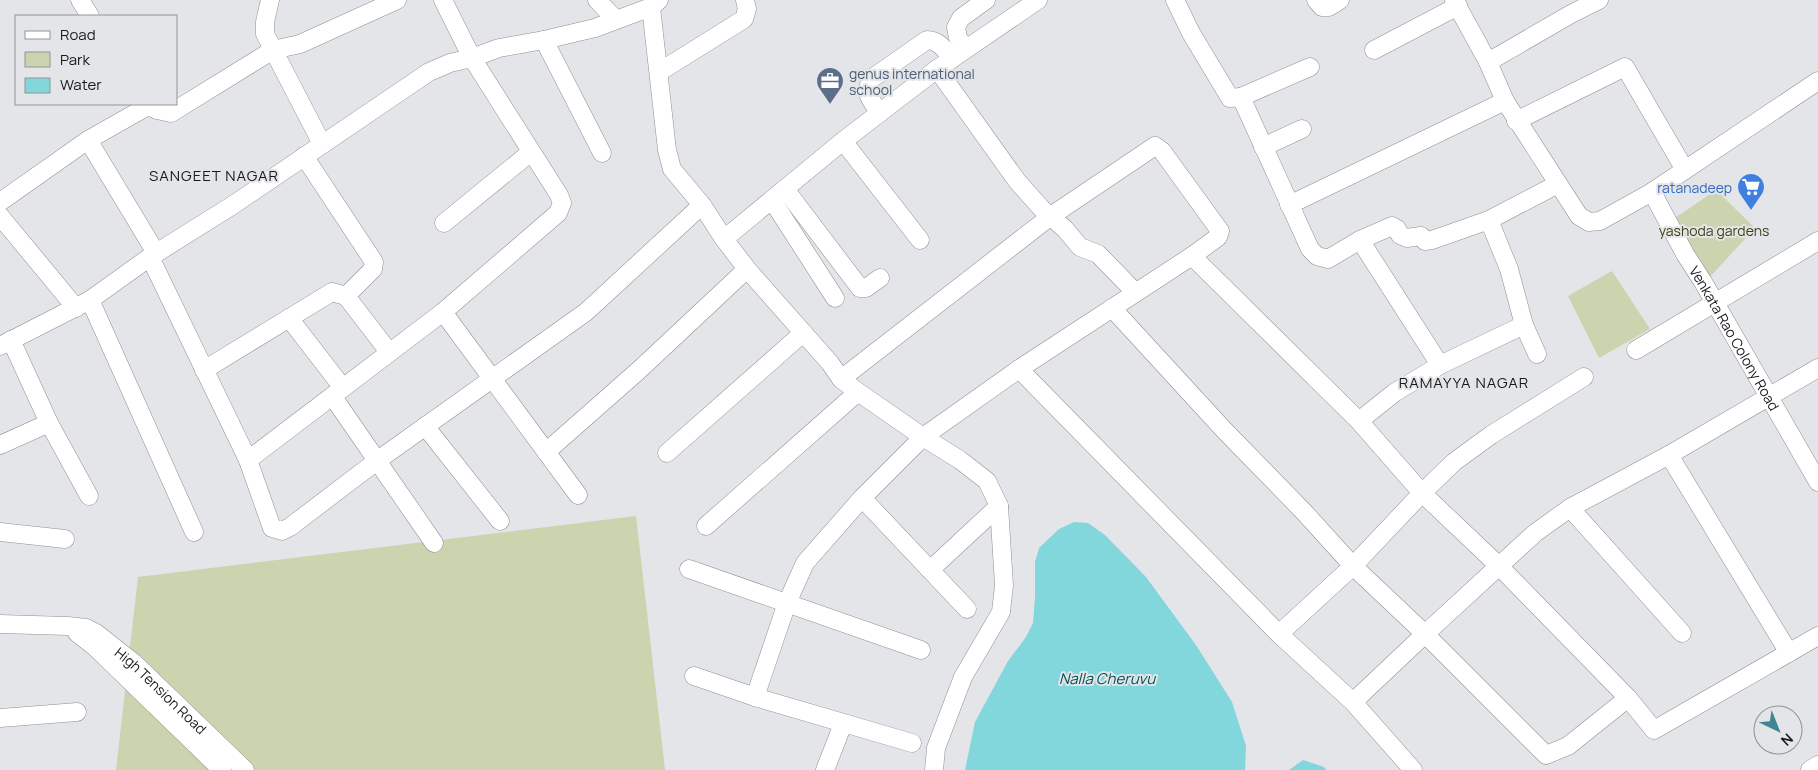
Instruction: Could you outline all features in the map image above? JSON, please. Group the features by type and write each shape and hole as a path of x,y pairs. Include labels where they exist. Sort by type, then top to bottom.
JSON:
{"street":[{"path":"80,0 89,15"},
{"path":"270,0 265,22 265,34 322,144"},
{"path":"0,202 88,140 147,105 156,110 171,113 273,50 300,44 397,0"},
{"path":"248,460 443,312 558,212 562,203 559,195 472,58 443,0"},
{"path":"597,0 616,20"},
{"path":"659,72 744,19 747,9 745,0"},
{"path":"959,54 956,27 961,18 986,0"},
{"path":"724,239 843,141 937,69 1038,0"},
{"path":"1175,0 1191,33 1230,98 1241,97 1310,67"},
{"path":"1316,0 1322,7 1329,6 1340,0"},
{"path":"1488,62 1568,9 1593,0"},
{"path":"1568,9 1600,0"},
{"path":"89,496 6,343 83,304 153,255 233,205 429,72 450,63 472,58 499,48 595,28 655,3 659,72 667,150 672,169 702,206 747,270 841,378 858,392 960,460 987,481 999,506 1004,585 1001,612 963,676 936,748 934,770"},
{"path":"1374,50 1456,3 1488,62 1516,121 1579,216 1589,222 1600,222 1652,192 1818,81"},
{"path":"544,40 602,153"},
{"path":"880,113 868,94 871,79 927,40 939,43 959,54"},
{"path":"1516,121 1624,67 1685,170"},
{"path":"937,69 1017,182 1080,247 1098,254 1135,292"},
{"path":"1241,97 1310,249 1317,256 1328,259 1360,240 1392,226 1397,229 1400,235 1407,238 1421,236 1425,241 1432,240 1489,220 1558,184"},
{"path":"1289,205 1505,101"},
{"path":"1263,146 1302,128"},
{"path":"88,140 153,255 204,370 248,460 272,528 282,531 290,527 425,426 586,312 702,206"},
{"path":"843,141 920,240"},
{"path":"756,697 787,603 805,563 862,498 923,437 1019,369 1192,256 1218,237 1220,230 1162,151 1155,146 1051,216 841,378"},
{"path":"444,224 532,152"},
{"path":"304,156 374,262 373,269 346,296"},
{"name":"Venkata Rao Colony Road","path":"1652,192 1818,482"},
{"path":"779,194 860,288 866,288 880,278"},
{"path":"779,194 835,298"},
{"path":"0,216 83,304 194,532"},
{"path":"1489,220 1510,270 1524,325 1537,354"},
{"path":"1360,240 1440,365"},
{"path":"1636,350 1716,304 1818,241"},
{"path":"1192,256 1359,421 1422,493 1499,566 1628,698 1654,730 1818,636"},
{"path":"546,452 638,371 747,270"},
{"path":"204,370 332,292 346,296 389,352"},
{"path":"1112,308 1224,430 1354,566 1546,755 1568,746 1628,698"},
{"path":"443,312 578,495"},
{"path":"289,318 338,393 378,460 434,543"},
{"path":"1359,421 1394,393 1440,365 1524,325"},
{"path":"667,453 803,333"},
{"path":"1353,702 1535,533 1570,508 1669,455 1818,368"},
{"path":"1019,369 1279,634 1353,702 1413,770"},
{"path":"1279,634 1354,566 1422,493 1454,462 1491,435 1584,378"},
{"path":"706,526 858,392"},
{"path":"0,445 49,423"},
{"path":"425,426 500,521"},
{"path":"1669,455 1789,654"},
{"path":"862,498 967,609"},
{"path":"930,570 999,506"},
{"path":"1570,508 1682,634"},
{"path":"0,532 66,539"},
{"path":"689,569 921,650"},
{"name":"High Tension Road","path":"0,624 86,628 108,641 134,662 245,770"},
{"name":"High Tension Road","path":"68,626 95,647 222,770"},
{"path":"694,676 843,724 912,743"},
{"path":"0,718 76,712"},
{"path":"825,770 843,724"},
{"path":"1810,770 1818,765"}],"green space":[{"name":"yashoda gardens","path":"1716,190 1755,228 1708,279 1675,218"},
{"path":"1612,271 1650,329 1599,358 1568,296"},
{"path":"636,516 665,770 116,770 138,577"}],"water":[{"name":"Nalla Cheruvu","path":"1074,522 1088,523 1105,535 1146,577 1196,645 1232,702 1246,746 1245,770 965,770 975,722 1008,661 1026,637 1033,623 1035,562 1039,548 1059,529"},
{"path":"1303,760 1324,767 1326,770 1289,770"}],"place":[{"name":"genus international school","path":"830,105"},
{"name":"ratanadeep","path":"1751,211"}],"district":[{"name":"SANGEET NAGAR","path":"214,175"},
{"name":"RAMAYYA NAGAR","path":"1464,382"}]}
